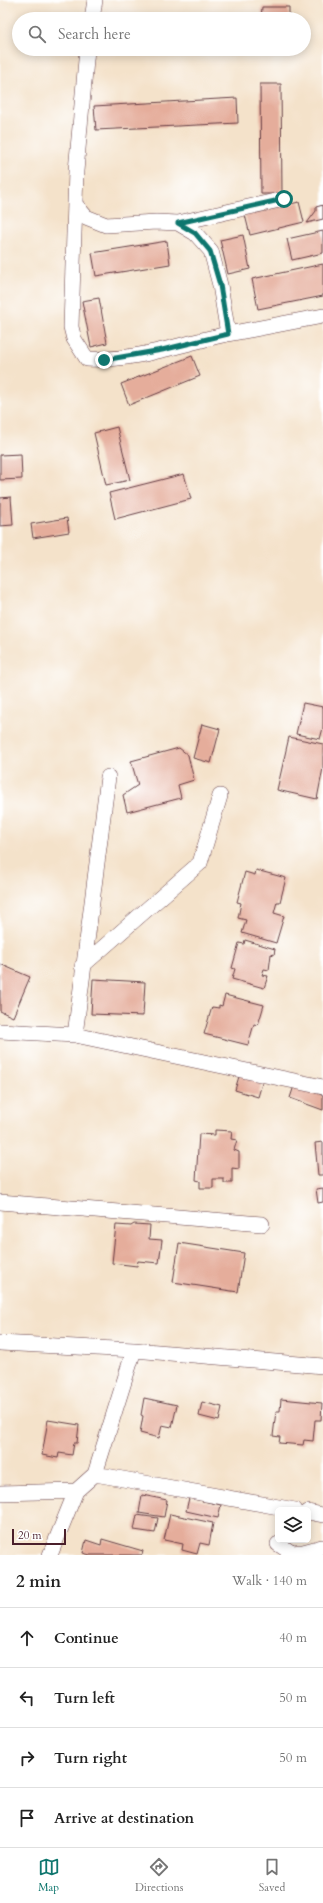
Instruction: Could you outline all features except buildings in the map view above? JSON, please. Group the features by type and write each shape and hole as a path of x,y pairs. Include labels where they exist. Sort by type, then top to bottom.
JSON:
{"street":[{"path":"93,12 95,0"},
{"path":"86,56 76,171 71,327 74,339 87,359 104,360 162,350 228,334 323,316"},
{"path":"75,204 86,217 106,225 156,222 178,223 284,199"},
{"path":"178,223 195,233 210,251 220,285 228,334"},
{"path":"75,1035 82,966 108,777"},
{"path":"82,966 200,863 220,796"},
{"path":"0,1031 75,1035 323,1086"},
{"path":"0,1202 262,1224"},
{"path":"0,1343 134,1350 323,1366"},
{"path":"50,1555 76,1491 95,1474 134,1350"},
{"path":"95,1474 275,1507"},
{"path":"0,1493 76,1491"},
{"path":"311,1513 323,1515"},
{"path":"278,1546 292,1553 322,1547"}],"route":[{"path":"104,360 162,350 198,340 228,334 220,285 210,251 195,233 178,223 284,199"}]}
